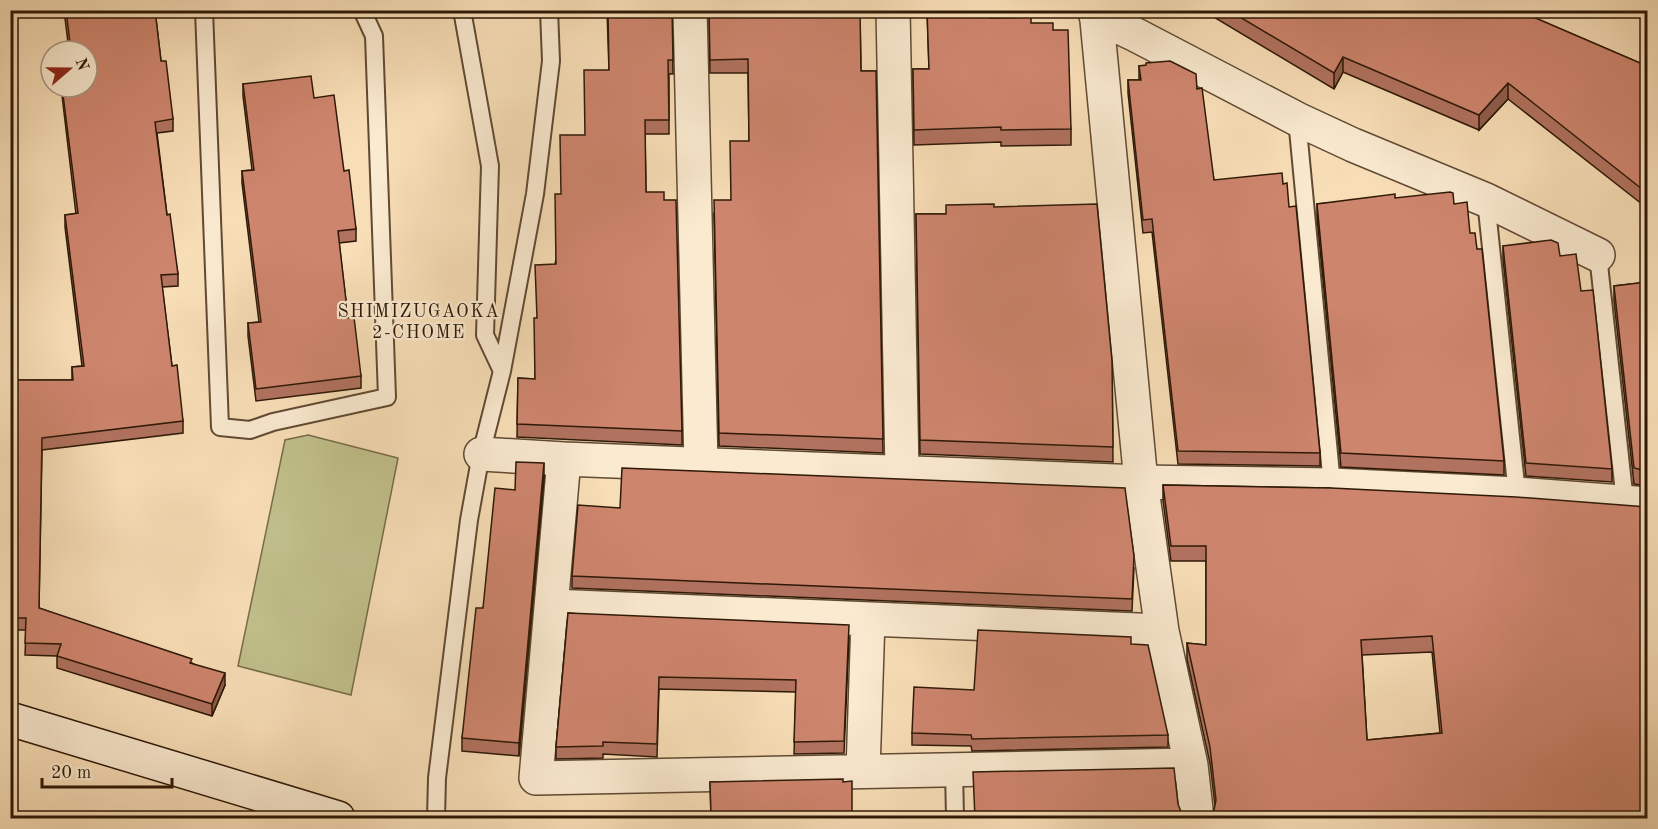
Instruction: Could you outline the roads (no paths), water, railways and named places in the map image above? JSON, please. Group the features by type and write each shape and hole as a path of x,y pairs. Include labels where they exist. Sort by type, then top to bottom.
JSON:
{"street":[{"path":"690,10 701,464"},
{"path":"893,10 902,472"},
{"path":"1096,13 1297,119 1353,145 1486,200 1598,255"},
{"path":"1096,13 1141,482 1162,631 1191,765 1197,819"},
{"path":"481,454 1141,482 1332,485 1517,494 1636,503"},
{"path":"564,459 536,778 1191,765"},
{"path":"550,606 1162,631"},
{"path":"863,771 868,619"},
{"path":"10,719 338,819"}],"lane":[{"path":"204,10 220,427 250,430 273,422 387,397 374,36 362,10"},
{"path":"462,10 490,166 485,334 502,371"},
{"path":"436,819 437,778 469,520 481,454 502,371 535,194 551,61 549,10"},
{"path":"1297,119 1332,485"},
{"path":"1486,200 1517,494"},
{"path":"1598,255 1636,503"},
{"path":"954,769 955,819"}],"district":[{"name":"SHIMIZUGAOKA 2-CHOME","path":"419,321"}]}
